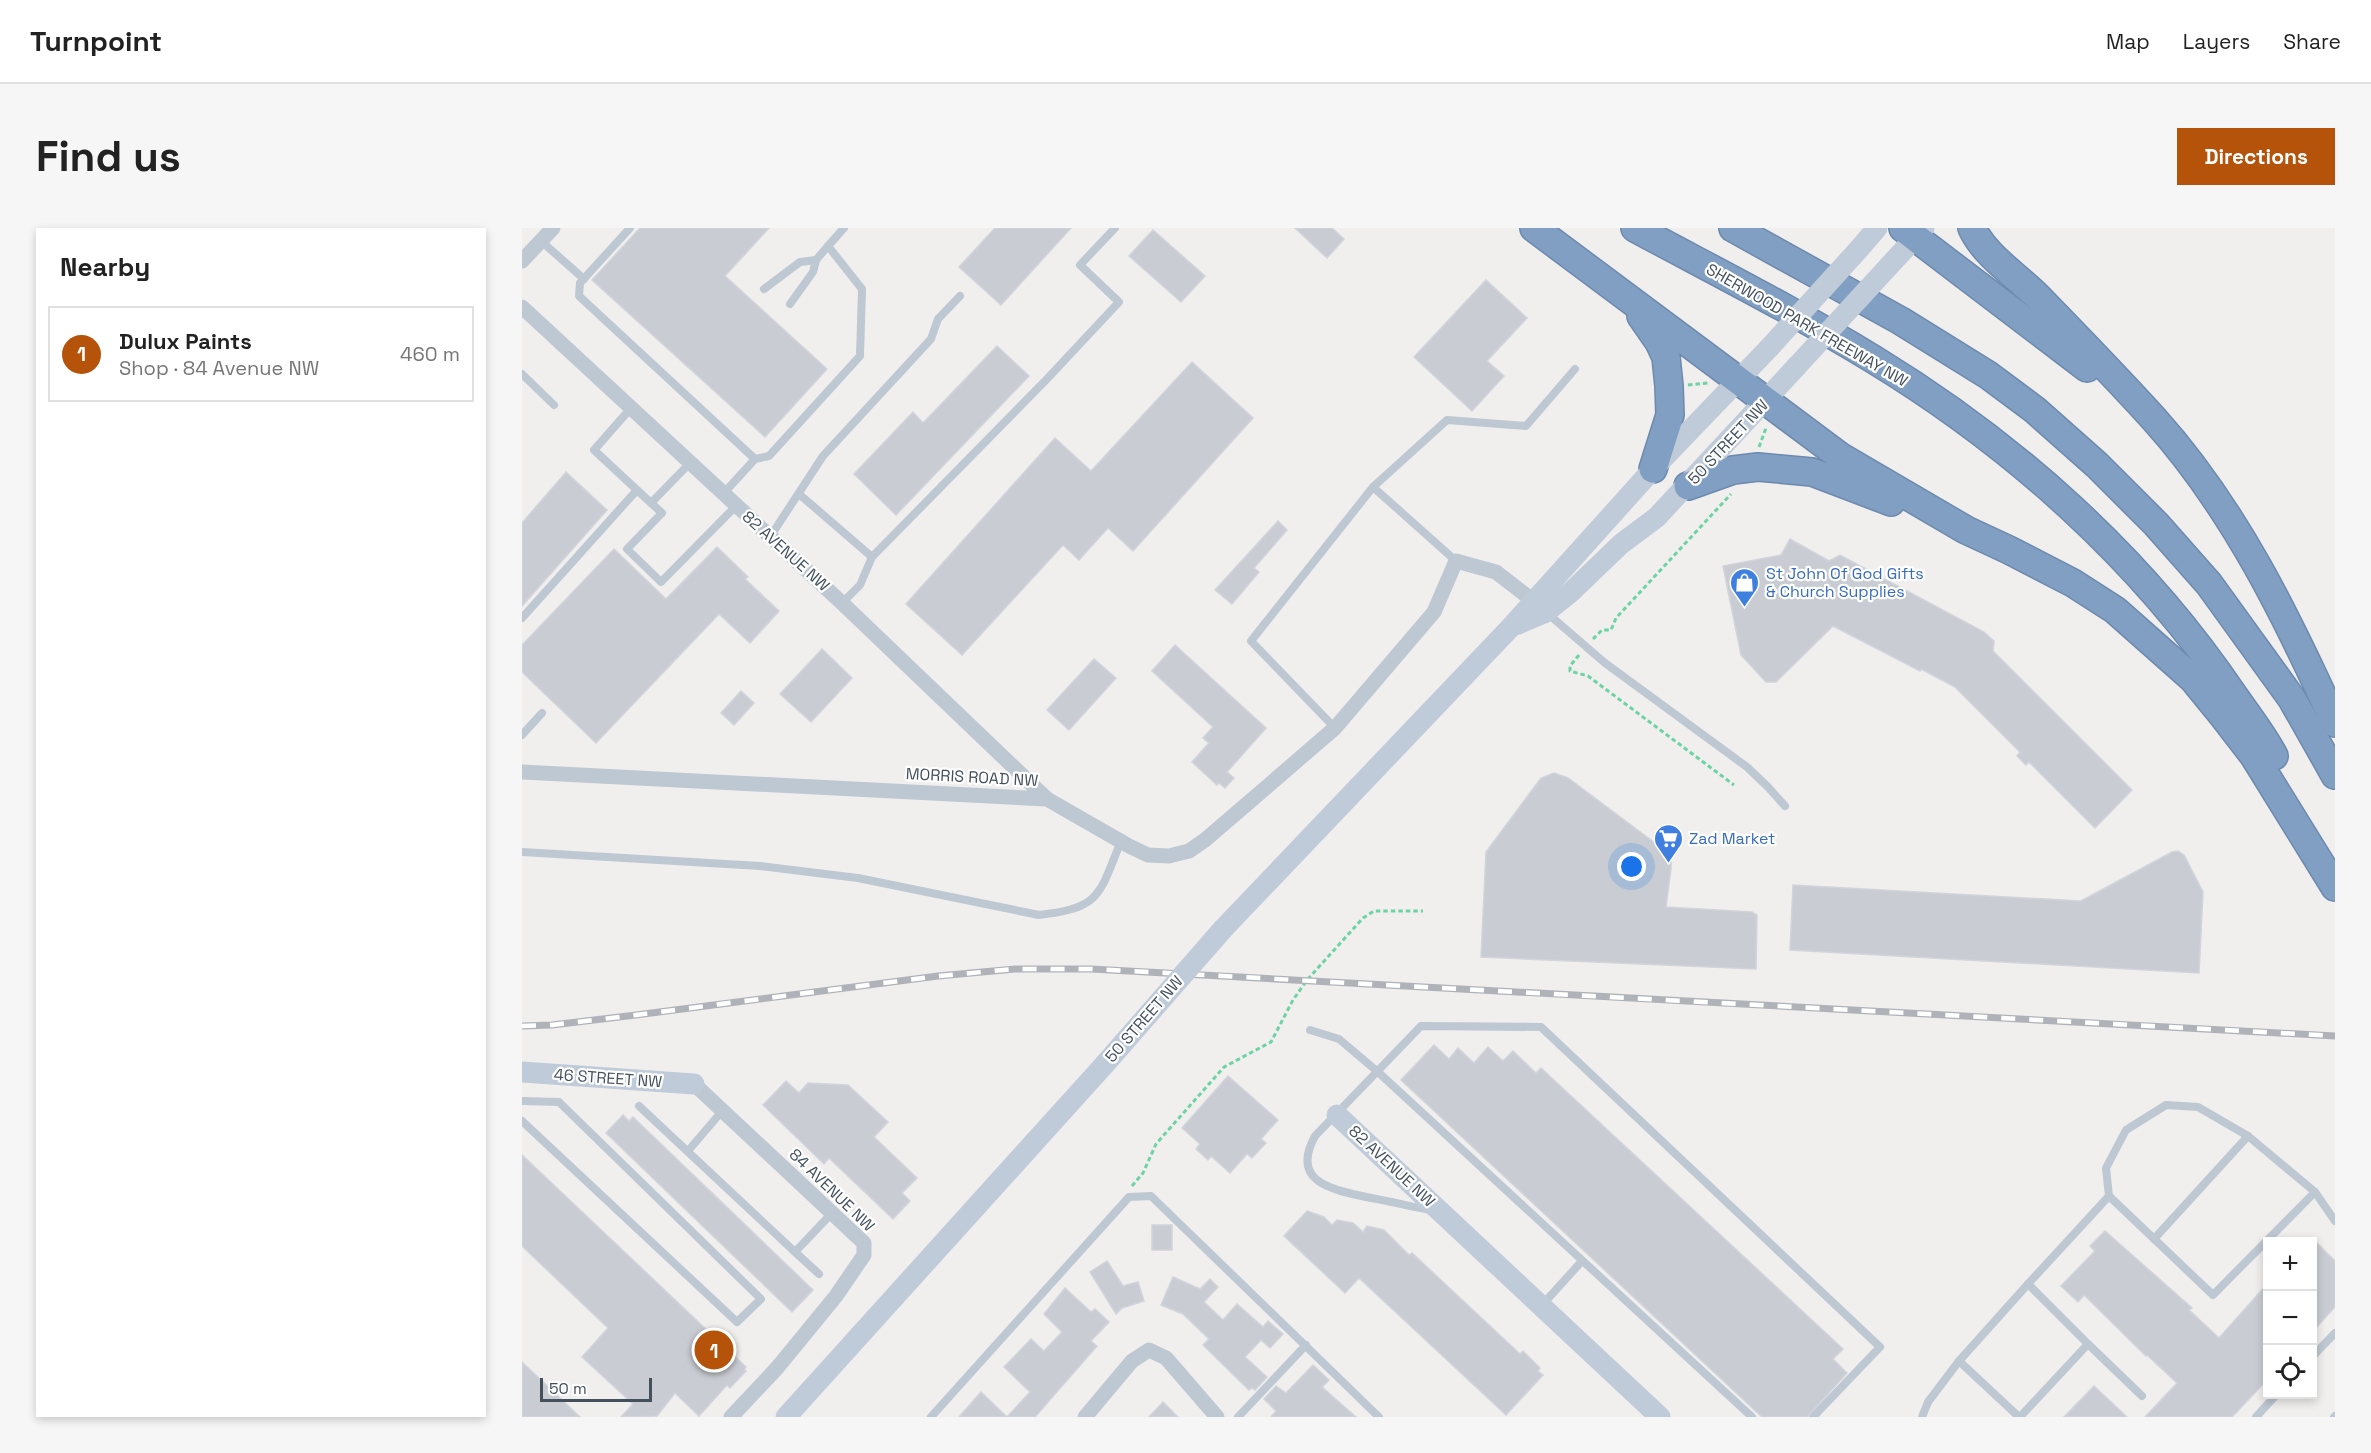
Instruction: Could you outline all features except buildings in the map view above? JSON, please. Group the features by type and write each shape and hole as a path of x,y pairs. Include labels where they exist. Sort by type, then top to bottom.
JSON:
{"highway":[{"path":"1534,228 1739,380 1767,412 1966,531 2009,549 2073,583 2115,610 2193,679 2254,756 2335,887"},
{"name":"SHERWOOD PARK FREEWAY NW","path":"1635,228 1772,301 1874,359 2020,462 2077,513 2160,597 2216,669 2270,749 2335,870"},
{"path":"1733,228 1901,321 1988,375 2035,410 2097,465 2156,524 2208,584 2292,699 2335,775"},
{"path":"1972,228 1983,245 2036,295 2155,420 2218,499 2272,592 2335,723"},
{"path":"1914,231 2155,420"},
{"path":"1624,294 1651,329 1666,357 1670,416 1653,469"},
{"path":"1688,486 1710,476 1752,467 1812,472 1875,496 1935,512"}],"main road":[{"name":"50 STREET NW","path":"1540,606 1653,469 1770,347 1877,228"},
{"name":"50 STREET NW","path":"786,1417 1105,1064 1223,929 1510,628 1540,606 1571,592 1621,544 1657,517 1767,412 1797,366 1889,266 1914,231"},
{"name":"46 STREET NW","path":"522,1072 694,1084"},
{"name":"82 AVENUE NW","path":"1337,1115 1660,1417"}],"street":[{"path":"522,261 553,228"},
{"name":"82 AVENUE NW","path":"522,307 842,603 1047,799"},
{"path":"1456,561 1496,572 1540,606"},
{"name":"MORRIS ROAD NW","path":"522,772 1047,799 1148,855 1169,856 1189,851 1205,840 1335,728 1434,612 1456,561"},
{"name":"84 AVENUE NW","path":"694,1084 864,1243 864,1256 829,1305 777,1368 731,1417"},
{"path":"1085,1417 1132,1361 1149,1350 1166,1358 1217,1417"}],"lane":[{"path":"630,228 580,283 579,296 755,459"},
{"path":"790,304 813,272 816,260 844,228"},
{"path":"842,603 860,585 872,557 1046,380 1119,302 1080,265 1115,228"},
{"path":"541,241 584,279"},
{"path":"723,494 755,459 770,456 860,356 862,289 828,246"},
{"path":"764,289 800,262 816,260"},
{"path":"770,537 823,456 931,339 938,319 960,296"},
{"path":"1335,728 1251,641 1373,488 1447,420 1526,426 1575,369"},
{"path":"522,374 554,405"},
{"path":"631,408 594,450 662,513 627,549 661,582 736,506"},
{"path":"651,503 690,463"},
{"path":"1373,488 1456,561"},
{"path":"522,618 637,490"},
{"path":"799,494 872,557"},
{"path":"1540,606 1586,647 1747,767 1785,806"},
{"path":"522,735 542,713"},
{"path":"522,852 760,866 858,878 1039,915 1065,912 1090,902 1103,885 1121,841"},
{"path":"1337,1115 1421,1026 1541,1027 1880,1347 1813,1417"},
{"path":"1310,1030 1339,1039 1378,1072 1752,1417"},
{"path":"522,1101 559,1102 761,1299 737,1322 522,1121"},
{"path":"2315,1192 2213,1295 2109,1196 2106,1168 2127,1130 2166,1105 2198,1107 2248,1136 2315,1192 2335,1221"},
{"path":"639,1106 819,1274"},
{"path":"688,1150 723,1110"},
{"name":"82 AVENUE NW","path":"1337,1115 1315,1136 1307,1150 1306,1164 1318,1182 1344,1192 1444,1213"},
{"path":"2154,1239 2248,1136"},
{"path":"931,1417 1129,1197 1151,1196 1379,1417"},
{"path":"1922,1417 1928,1402 1959,1360 2109,1196"},
{"path":"795,1252 832,1212"},
{"path":"1542,1305 1582,1261"},
{"path":"2028,1284 2142,1396"},
{"path":"2317,1353 2335,1333"},
{"path":"1959,1360 2019,1417 2088,1344"},
{"path":"1238,1417 1306,1346"},
{"path":"2256,1417 2273,1399"}],"path":[{"path":"1752,467 1767,412"},
{"path":"1732,492 1616,618 1611,630 1602,630 1586,647 1570,666 1570,671 1588,676 1734,785"},
{"path":"1127,1191 1143,1173 1156,1144 1224,1067 1270,1042 1307,980 1363,918 1374,911 1423,911"}],"railway":[{"path":"522,1026 552,1025 636,1015 938,976 1015,969 1091,969 2335,1036"}],"place":[{"name":"St John Of God Gifts & Church Supplies","path":"1745,608"},
{"name":"Zad Market","path":"1668,864"},
{"name":"Dulux Paints","path":"714,1350"}]}
